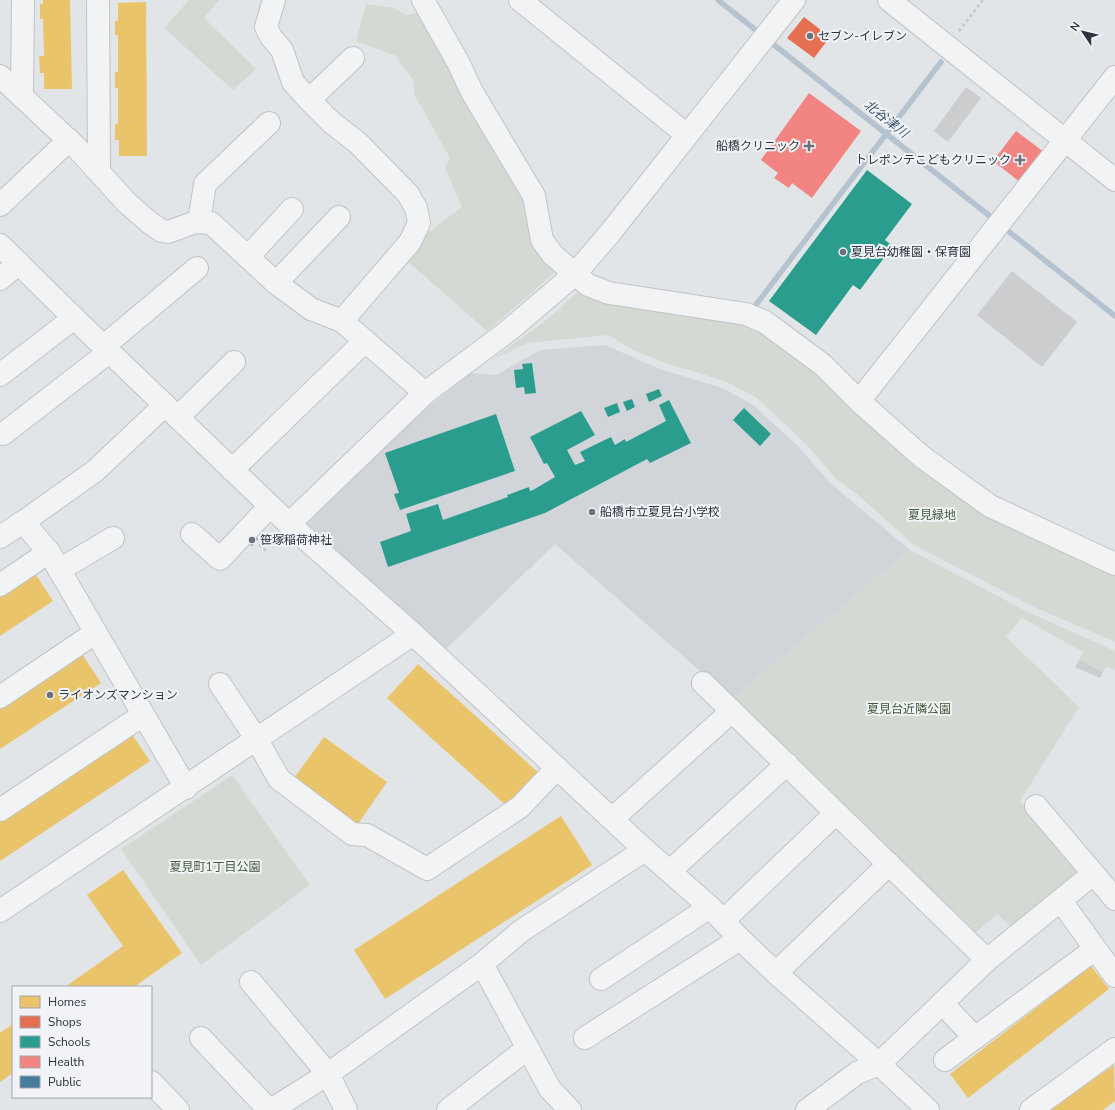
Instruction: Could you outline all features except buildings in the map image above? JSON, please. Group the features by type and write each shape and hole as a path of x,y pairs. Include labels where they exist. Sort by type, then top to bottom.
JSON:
{"street":[{"path":"22,96 23,0"},
{"path":"98,0 99,170"},
{"path":"274,0 266,27 271,37 282,50 293,82 331,122 358,143 408,194 416,208 419,222 410,242 342,321"},
{"path":"423,0 459,64 472,92 534,196 542,240 553,254 588,285 609,292 746,314 765,322 823,365 859,401 921,456 990,506 1115,564"},
{"path":"520,0 687,135"},
{"path":"289,524 425,393 508,331 575,274 610,233 794,0"},
{"path":"889,0 1115,180"},
{"path":"309,100 353,58"},
{"path":"0,76 69,140 99,170 127,203 162,232 168,232 199,222 211,223 276,283 311,309 342,321 425,393"},
{"path":"859,401 1115,77"},
{"path":"199,222 205,184 269,123"},
{"path":"0,205 69,140"},
{"path":"248,257 292,209"},
{"path":"276,283 339,217"},
{"path":"0,245 289,524 413,634 716,914 776,974 880,1064 928,1110"},
{"path":"0,279 19,263"},
{"path":"3,434 107,349 197,268"},
{"path":"0,375 74,318"},
{"path":"232,470 365,341"},
{"path":"0,537 95,471 234,362"},
{"path":"192,534 220,559 270,506"},
{"path":"23,522 54,561 95,634 186,788"},
{"path":"0,585 54,561 113,538"},
{"path":"0,697 95,634"},
{"path":"1,908 186,788 413,634"},
{"path":"703,683 987,960"},
{"path":"220,684 257,740 279,779 352,834 367,835 426,869 520,807 557,768"},
{"path":"612,819 732,711"},
{"path":"0,810 143,715"},
{"path":"670,872 787,764"},
{"path":"1036,806 1115,899"},
{"path":"601,979 716,914 836,813"},
{"path":"201,1038 270,1110 328,1074 482,964 521,931 645,850"},
{"path":"776,974 889,864"},
{"path":"806,1110 833,1102 857,1073 880,1064 987,960 1093,874"},
{"path":"1061,901 1115,976"},
{"path":"585,1038 740,939"},
{"path":"945,1060 1095,949"},
{"path":"482,964 550,1089 570,1110"},
{"path":"251,982 328,1074 346,1110"},
{"path":"942,1003 975,1038"},
{"path":"448,1110 528,1048"},
{"path":"1031,1110 1115,1049"},
{"path":"152,1083 178,1110"}],"path":[{"path":"948,46 983,0"},
{"path":"256,543 267,552"}],"shaded area":[{"name":"船橋市立夏見台小学校","path":"605,345 660,369 722,388 752,404 799,447 830,483 910,550 732,699 555,544 442,653 307,524 405,425 471,373 496,375 540,350"}],"green space":[{"path":"189,0 219,0 204,18 256,69 233,90 164,28"},
{"path":"366,4 394,8 406,15 422,12 528,197 560,268 487,331 406,260 425,235 462,207 445,168 450,158 414,94 413,80 396,56 356,41"},
{"name":"夏見緑地","path":"582,287 744,321 781,339 918,462 1115,570 1115,642 1034,607 914,545 858,495 836,479 805,443 757,398 725,381 665,363 631,349 609,335 527,343 490,361 553,315"},
{"name":"夏見台近隣公園","path":"910,550 1028,612 1115,651 1115,670 1107,667 1103,672 1079,660 1083,652 1022,618 1006,637 1079,707 1020,801 1082,873 1013,930 998,914 969,938 732,699"},
{"name":"夏見町1丁目公園","path":"232,775 310,885 201,965 121,849"}],"waterway":[{"name":"北谷津川","path":"718,0 762,35"},
{"name":"北谷津川","path":"768,40 996,221"},
{"path":"755,306 941,62"},
{"name":"北谷津川","path":"1003,227 1115,316"}],"place":[{"name":"セブン-イレブン","path":"810,36"},
{"name":"船橋クリニック","path":"809,146"},
{"name":"トレポンテこどもクリニック","path":"1020,160"},
{"name":"夏見台幼稚園・保育園","path":"843,252"},
{"name":"船橋市立夏見台小学校","path":"592,512"},
{"name":"笹塚稲荷神社","path":"252,540"},
{"name":"ライオンズマンション","path":"50,695"}]}
